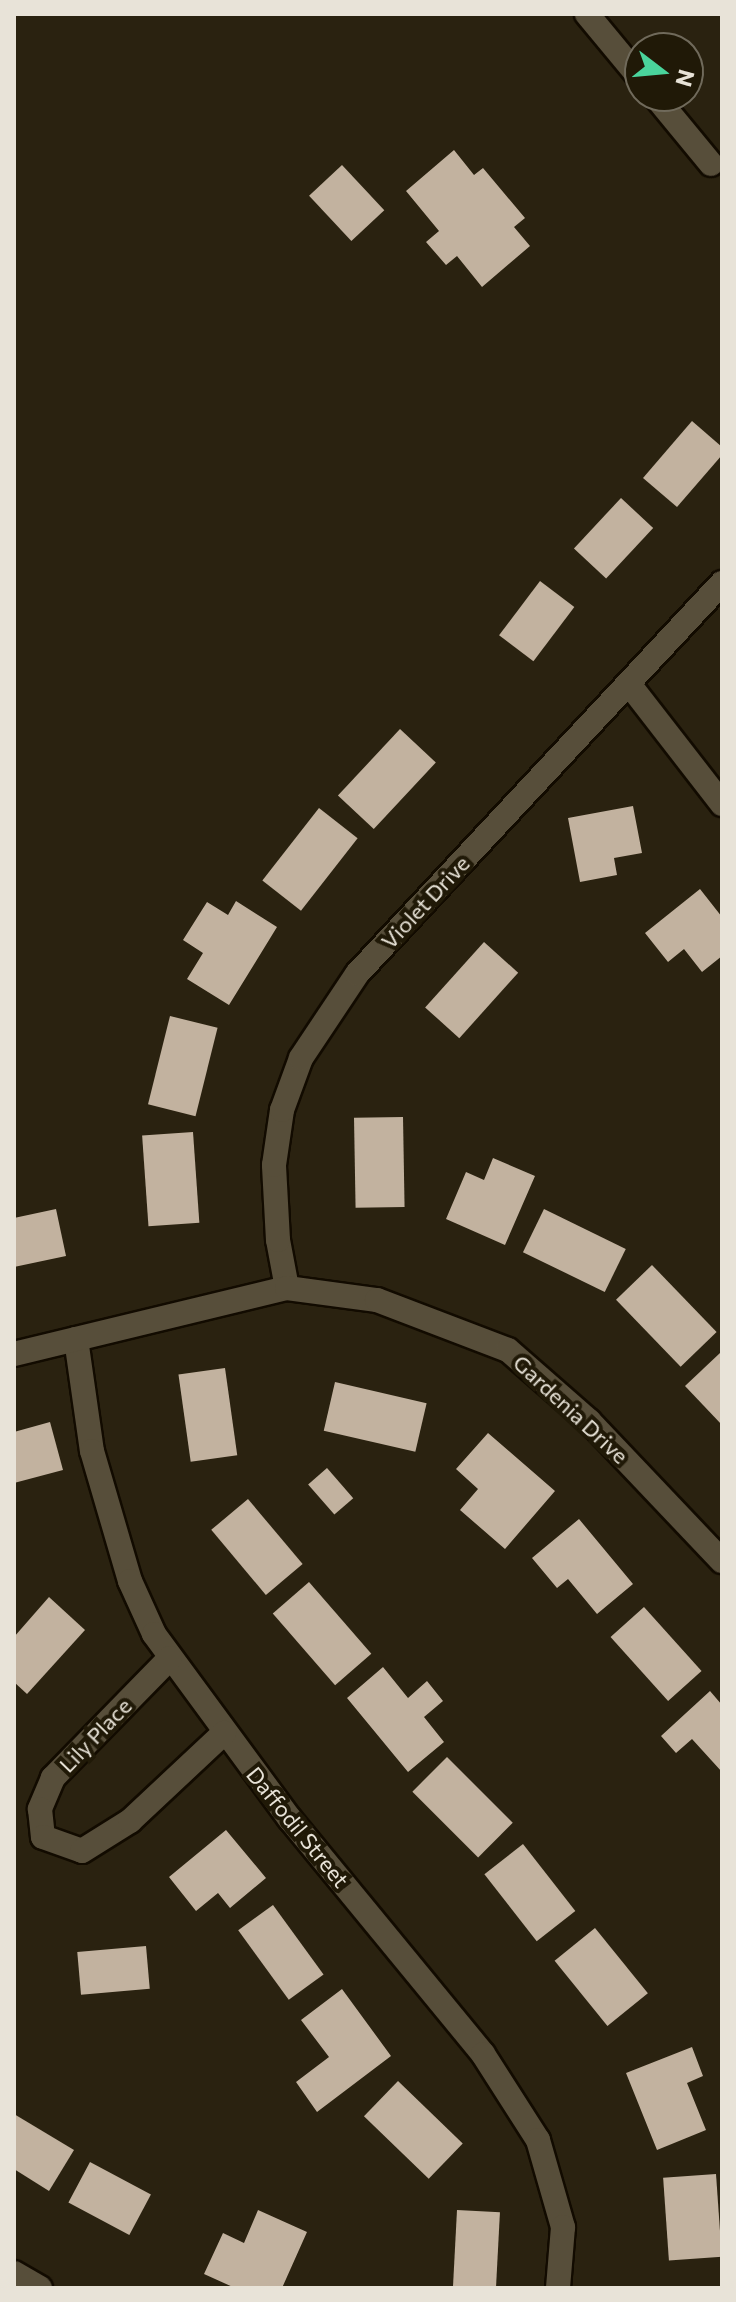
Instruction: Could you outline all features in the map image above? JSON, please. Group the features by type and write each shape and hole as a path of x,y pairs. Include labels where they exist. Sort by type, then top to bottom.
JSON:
{"street":[{"path":"587,14 624,59"},
{"path":"668,112 711,164"},
{"name":"Violet Drive","path":"287,1288 278,1240 274,1165 282,1110 301,1058 357,974 722,583"},
{"path":"629,684 722,804"},
{"name":"Gardenia Drive","path":"14,1354 287,1288 377,1300 508,1350 589,1421 722,1561"},
{"name":"Daffodil Street","path":"76,1339 92,1451 122,1552 154,1634 224,1733 483,2054 538,2140 563,2227 558,2288"},
{"name":"Lily Place","path":"170,1658 53,1778 40,1809 43,1837 82,1851 130,1821 224,1733"},
{"path":"14,2273 40,2288"}],"building":[{"path":"454,150 474,175 483,168 525,218 514,227 530,246 482,287 457,256 446,265 426,242 439,231 406,191"},
{"path":"342,165 384,210 351,241 309,196"},
{"path":"692,421 722,447 722,455 677,507 643,478"},
{"path":"621,498 653,528 606,578 574,548"},
{"path":"540,581 574,607 533,661 499,635"},
{"path":"400,729 436,762 374,829 338,796"},
{"path":"633,806 642,853 614,858 617,875 580,882 568,818"},
{"path":"319,808 358,838 301,911 262,880"},
{"path":"700,889 722,917 722,956 702,972 684,949 668,962 645,933"},
{"path":"236,901 277,927 229,1005 187,979 203,953 183,940 207,902 228,915"},
{"path":"484,942 518,973 459,1038 425,1007"},
{"path":"170,1016 218,1028 196,1116 148,1104"},
{"path":"403,1117 405,1207 356,1208 354,1118"},
{"path":"193,1132 199,1223 148,1226 142,1136"},
{"path":"493,1158 535,1176 505,1245 446,1219 466,1172 484,1180"},
{"path":"56,1209 66,1256 14,1267 14,1218"},
{"path":"544,1209 626,1249 605,1292 523,1252"},
{"path":"652,1265 717,1332 681,1367 616,1300"},
{"path":"720,1353 722,1355 722,1425 685,1386"},
{"path":"225,1368 237,1455 191,1462 178,1375"},
{"path":"335,1382 427,1403 415,1452 324,1431"},
{"path":"50,1422 63,1470 14,1483 14,1432"},
{"path":"488,1433 555,1491 505,1549 460,1510 478,1489 456,1469"},
{"path":"327,1468 353,1498 334,1515 308,1484"},
{"path":"248,1499 303,1564 266,1595 211,1530"},
{"path":"579,1519 633,1584 597,1614 568,1579 557,1588 532,1558"},
{"path":"309,1582 371,1654 335,1685 273,1613"},
{"path":"49,1597 85,1630 27,1694 14,1682 14,1637"},
{"path":"644,1607 702,1671 668,1701 611,1637"},
{"path":"383,1667 408,1698 427,1681 443,1701 424,1717 444,1742 408,1772 347,1698"},
{"path":"710,1691 722,1705 722,1772 692,1739 676,1753 661,1736"},
{"path":"447,1757 513,1823 478,1857 412,1792"},
{"path":"226,1830 266,1878 230,1908 218,1893 196,1911 169,1877"},
{"path":"523,1844 575,1911 537,1941 484,1874"},
{"path":"273,1905 324,1975 289,2000 238,1930"},
{"path":"595,1928 648,1993 607,2026 555,1961"},
{"path":"146,1946 150,1989 81,1995 77,1952"},
{"path":"342,1989 391,2056 317,2112 296,2082 329,2057 301,2020"},
{"path":"692,2047 703,2076 687,2083 706,2130 657,2150 626,2073"},
{"path":"398,2081 463,2144 429,2179 364,2116"},
{"path":"14,2114 74,2150 49,2191 14,2169"},
{"path":"90,2162 151,2194 129,2235 68,2203"},
{"path":"716,2174 722,2257 669,2260 663,2178"},
{"path":"258,2210 307,2232 282,2288 235,2288 204,2274 223,2233 244,2243"},
{"path":"457,2210 500,2212 496,2288 453,2288"}]}
